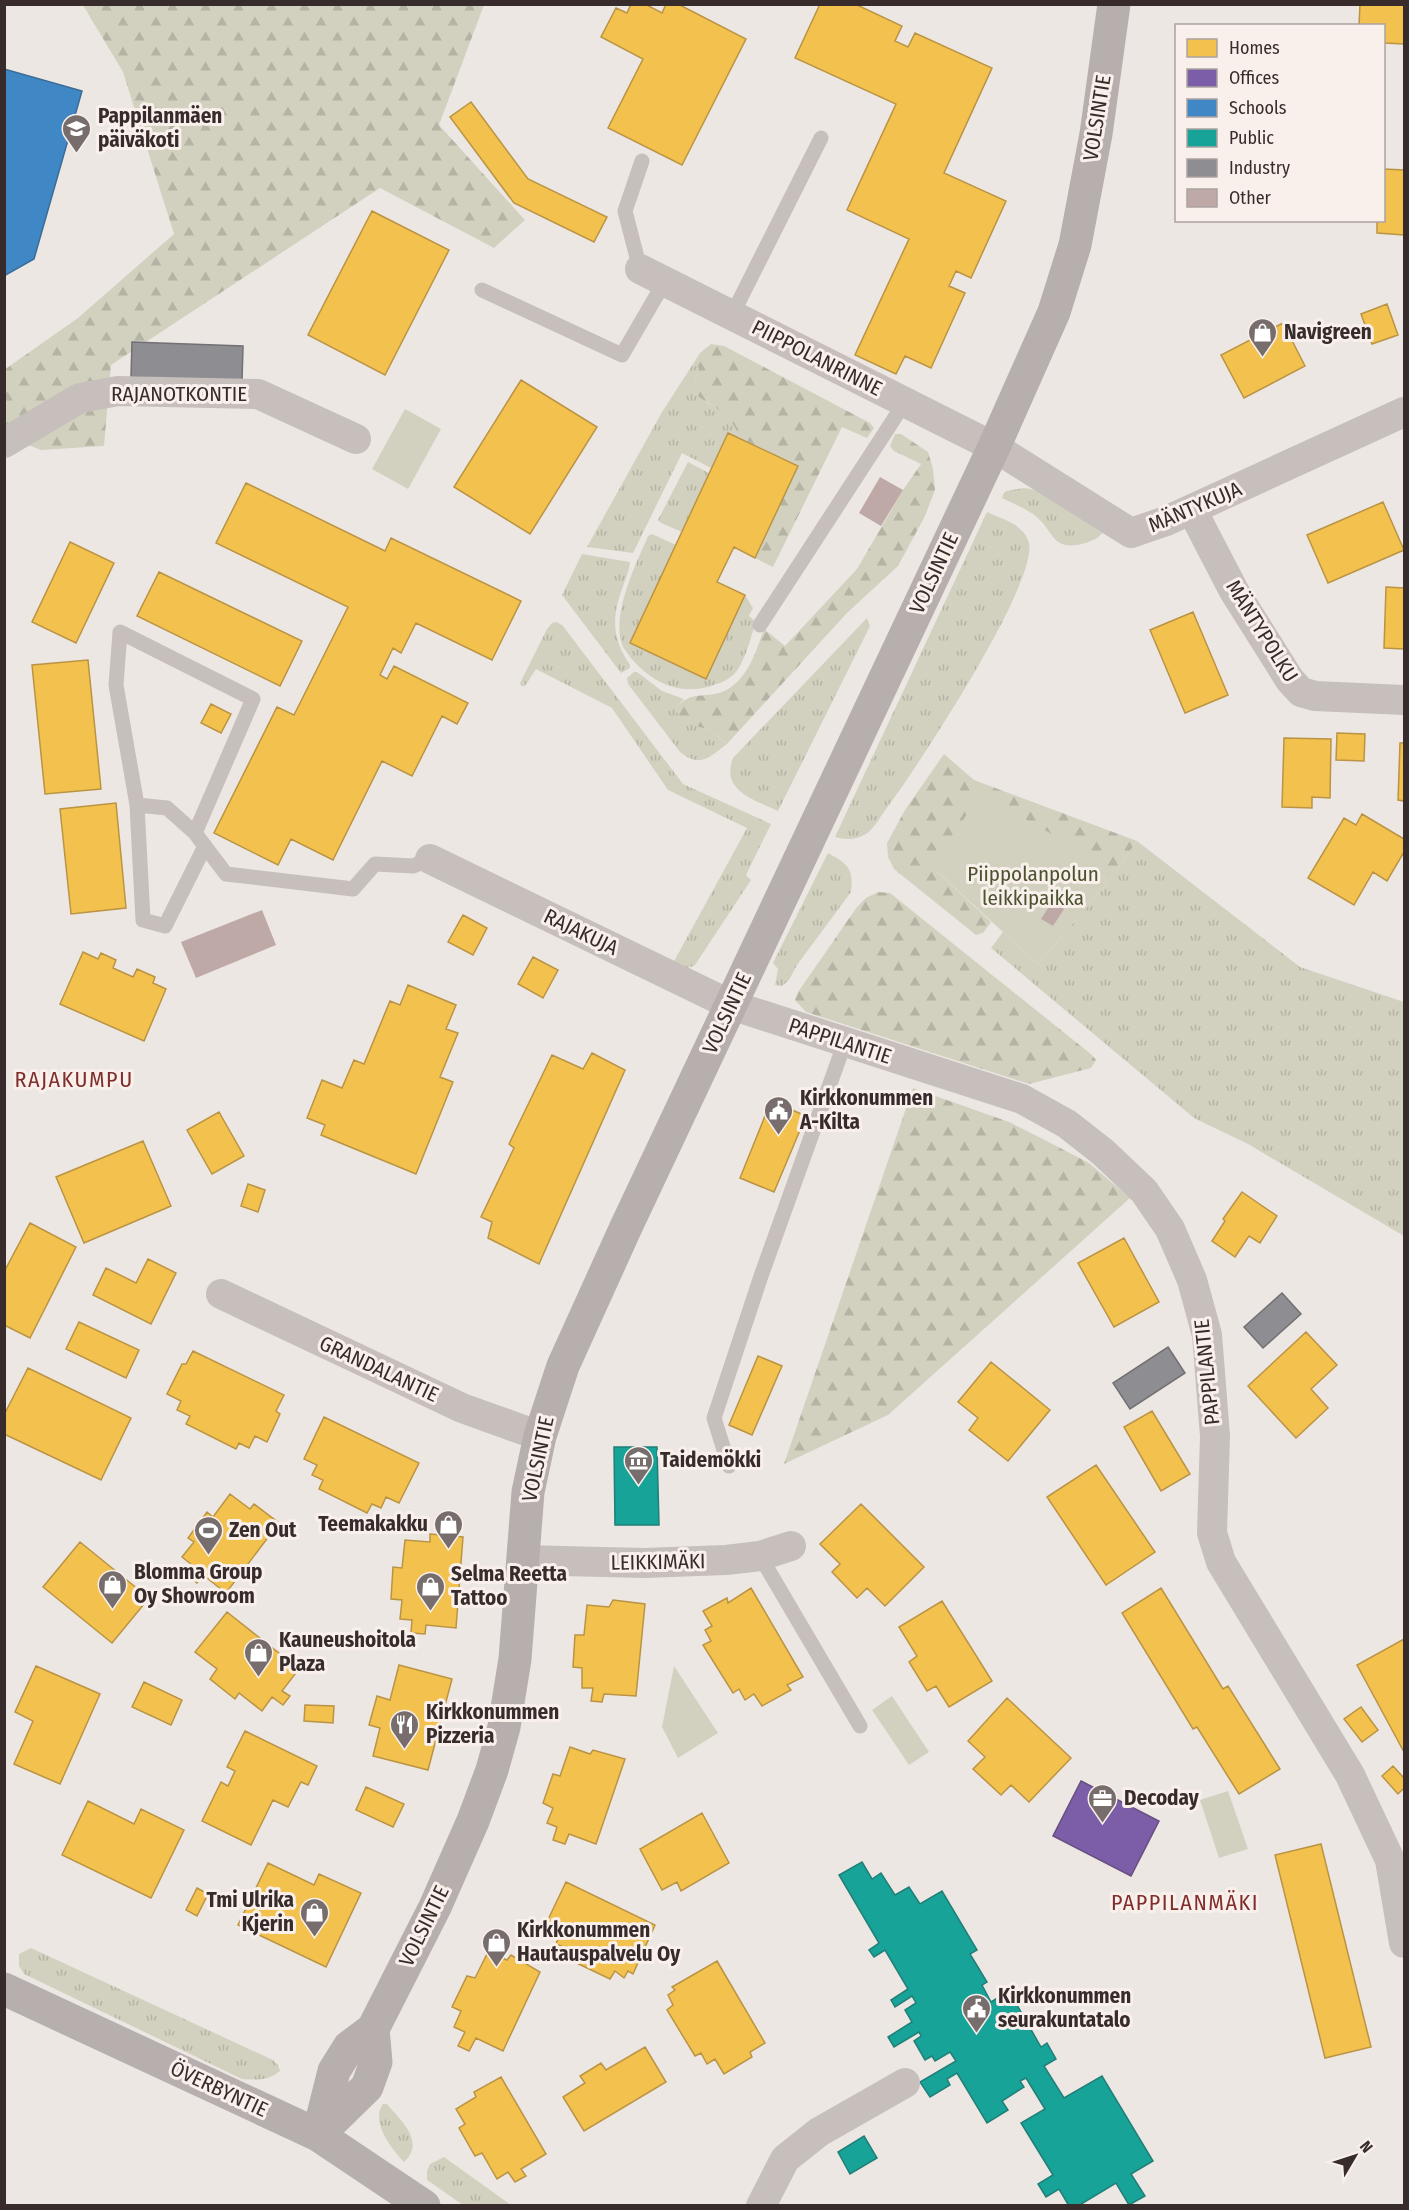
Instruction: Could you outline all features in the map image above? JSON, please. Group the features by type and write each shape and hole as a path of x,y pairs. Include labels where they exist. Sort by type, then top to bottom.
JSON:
{"street":[{"name":"VOLSINTIE","path":"318,2135 367,2087 376,2062 373,2029 435,1907 473,1821 492,1770 504,1727 515,1659 528,1492 540,1436 563,1366 626,1227 994,447 1054,312 1074,245 1096,134 1114,4"},
{"name":"PIIPPOLANRINNE","path":"653,275 994,447"},
{"name":"RAJANOTKONTIE","path":"4,443 80,398 118,391 258,394 356,439"},
{"name":"MÄNTYKUJA","path":"994,447 1131,533 1192,510 1404,412"},
{"name":"MÄNTYPOLKU","path":"1192,510 1234,591 1290,680 1301,692 1315,696 1404,700"},
{"name":"RAJAKUJA","path":"430,859 731,1005"},
{"name":"PAPPILANTIE","path":"731,1005 1022,1099 1066,1124 1104,1153 1144,1191 1170,1229 1192,1280 1207,1335 1215,1436 1212,1533 1221,1562 1350,1775 1399,1877 1404,1943"},
{"name":"GRANDALANTIE","path":"221,1294 462,1408 540,1436"},
{"name":"LEIKKIMÄKI","path":"522,1560 644,1563 726,1560 760,1556 791,1546"},
{"name":"ÖVERBYNTIE","path":"4,1989 318,2135 424,2205"},
{"path":"761,2205 785,2159 819,2132 905,2083"}],"lane":[{"path":"732,315 821,138"},
{"path":"482,290 622,355 653,275 625,211 642,161"},
{"path":"760,625 905,402"},
{"path":"195,832 253,699 120,632 116,686 137,806 143,920 165,926 205,846"},
{"path":"137,806 167,807 195,832 226,874 353,889 375,864 413,866 430,859"},
{"path":"729,1466 714,1418 761,1276 845,1042"},
{"path":"760,1556 860,1726"}],"green space":[{"path":"83,5 484,5 439,125 525,220 494,248 380,188 111,365 104,446 41,450 5,436 4,370 78,318 174,234 123,72"},
{"path":"711,344 724,346 870,423 874,428 867,438 842,427 773,567 755,558 798,466 740,438 726,416 695,394 694,385 699,368 693,364 700,353"},
{"path":"693,364 699,368 694,385 707,403 718,408 734,422 740,438 728,433 711,468 682,453 633,553 587,547 662,412"},
{"path":"405,409 441,429 408,489 372,469"},
{"path":"895,434 901,434 928,452 933,469 935,490 925,516 898,566 847,613 727,744 711,731 685,722 676,708 686,699 719,693 736,683 749,667 764,629 785,646 857,569 903,490 921,464 894,451 890,446"},
{"path":"688,462 709,473 682,532 658,520"},
{"path":"1024,488 1055,499 1102,533 1086,543 1066,545 1059,543 1033,514 1002,498 1006,491"},
{"path":"987,512 1017,527 1029,543 1027,565 1015,597 972,677 922,757 874,826 869,832 858,837 847,839 835,837"},
{"path":"652,534 676,545 630,643 706,678 745,595 753,608 749,616 756,622 742,662 730,678 699,689 666,685 638,666 622,645 619,629 620,615 627,587 648,536"},
{"path":"582,554 630,562 618,600 615,620 620,647 630,665 630,668 621,673 562,595"},
{"path":"867,618 870,626 778,811 742,793 731,779 730,769 733,758"},
{"path":"557,622 563,626 683,784 771,824 746,875 751,880 692,967 672,965 747,828 668,790 612,708 536,669 525,686 521,686 520,683 547,629 552,623"},
{"path":"634,672 662,691 684,699 676,708 696,726 712,731 727,744 709,757 699,760 687,757 680,752 628,684 627,678"},
{"path":"944,754 974,780 1137,841 1106,885 1103,874 931,866 991,922 983,933 976,935 894,869 888,857 887,843 905,810"},
{"name":"Piippolanpolun leikkipaikka","path":"981,794 1092,857 1103,874 1106,885 1038,964 931,866"},
{"path":"1137,841 1300,967 1404,1002 1404,1236 1248,1144 1194,1118 991,948 1003,932 1038,964 1106,885"},
{"path":"828,853 848,868 851,892 797,965 789,980 782,986 775,985 778,969 773,963"},
{"path":"878,892 890,893 1092,1055 1096,1060 1091,1068 1029,1084 806,1012 795,1000 798,992 857,907 866,898"},
{"path":"913,1088 1009,1122 1037,1136 1089,1163 1130,1198 888,1415 784,1464"},
{"path":"674,1666 718,1733 678,1758 662,1727"},
{"path":"892,1696 929,1752 909,1765 872,1710"},
{"path":"1228,1791 1248,1849 1219,1858 1200,1800"},
{"path":"31,1948 273,2060 280,2071 267,2078 242,2079 24,1974 19,1966 19,1954"},
{"path":"383,2104 387,2104 399,2117 412,2139 413,2147 404,2162 389,2143 381,2127 379,2119"},
{"path":"444,2157 511,2205 463,2205 427,2180 430,2164"}],"building: Homes":[{"path":"631,4 645,4 662,13 666,4 678,4 746,39 682,165 608,128 643,59 601,37 616,8 627,13"},
{"path":"820,4 855,4 902,26 895,41 908,47 915,33 992,68 944,173 1006,201 971,278 956,271 949,286 965,293 931,368 905,356 896,374 855,355 909,239 847,210 896,104 795,58"},
{"path":"1360,4 1404,4 1404,44 1385,43 1385,24 1359,24"},
{"path":"471,102 528,179 607,217 594,242 514,203 450,117"},
{"path":"1385,169 1404,170 1404,235 1377,233 1377,222 1385,222"},
{"path":"372,211 449,250 385,375 308,335"},
{"path":"1387,304 1398,335 1372,344 1361,314"},
{"path":"1283,323 1305,366 1244,398 1221,355"},
{"path":"521,380 597,427 530,534 454,487"},
{"path":"728,433 798,466 755,558 734,547 717,582 745,595 706,679 630,643"},
{"path":"246,483 385,551 391,538 521,601 492,660 416,623 401,653 393,648 380,675 387,679 394,666 468,703 457,724 442,716 412,776 382,761 333,860 291,839 278,865 214,833 277,707 294,715 348,607 216,543"},
{"path":"1383,502 1404,550 1328,583 1307,535"},
{"path":"70,542 114,563 76,643 32,622"},
{"path":"159,572 302,641 280,686 137,616"},
{"path":"1386,587 1404,588 1404,649 1384,648"},
{"path":"1193,612 1228,695 1185,713 1150,630"},
{"path":"88,660 101,789 45,794 32,665"},
{"path":"211,704 231,714 221,733 201,723"},
{"path":"1337,733 1365,734 1364,761 1336,760"},
{"path":"1284,738 1331,739 1330,798 1312,797 1312,808 1282,807"},
{"path":"1400,743 1404,743 1404,801 1398,800"},
{"path":"116,803 126,908 71,914 60,809"},
{"path":"1362,814 1404,839 1404,852 1387,881 1373,872 1354,905 1308,878 1344,818 1356,825"},
{"path":"463,915 487,928 473,955 448,942"},
{"path":"83,952 98,959 101,953 116,960 113,968 133,977 137,969 155,977 153,983 166,989 144,1041 60,1004"},
{"path":"533,957 558,970 543,998 518,984"},
{"path":"408,985 456,1005 446,1029 458,1033 440,1077 453,1082 416,1174 321,1135 325,1125 307,1118 322,1080 342,1088 354,1060 364,1064 390,1001 400,1005"},
{"path":"592,1053 625,1070 539,1264 488,1238 492,1222 481,1217 514,1148 509,1144 552,1055 583,1069"},
{"path":"771,1101 806,1116 774,1192 740,1178"},
{"path":"219,1112 244,1156 212,1174 187,1130"},
{"path":"143,1141 171,1206 84,1243 56,1177"},
{"path":"248,1184 265,1190 258,1212 241,1206"},
{"path":"1242,1192 1277,1216 1260,1243 1249,1236 1235,1257 1212,1241 1225,1221 1223,1219"},
{"path":"30,1223 76,1247 30,1338 4,1325 4,1272"},
{"path":"1124,1238 1159,1302 1114,1327 1078,1263"},
{"path":"148,1259 176,1273 151,1324 93,1295 106,1268 136,1283"},
{"path":"79,1322 139,1350 126,1378 66,1349"},
{"path":"1306,1332 1337,1365 1311,1389 1328,1408 1296,1438 1248,1386"},
{"path":"193,1351 284,1395 276,1411 280,1414 267,1442 255,1436 249,1448 239,1443 236,1449 186,1424 190,1416 177,1410 181,1401 167,1394 182,1364 186,1364"},
{"path":"758,1356 782,1366 752,1435 729,1425"},
{"path":"991,1362 1050,1410 1008,1461 969,1430 978,1418 958,1402"},
{"path":"28,1368 131,1418 101,1480 4,1434 4,1415"},
{"path":"1152,1411 1190,1474 1161,1491 1124,1427"},
{"path":"324,1417 419,1463 399,1503 386,1497 381,1508 372,1504 367,1513 319,1489 323,1480 312,1475 317,1465 304,1459"},
{"path":"1096,1465 1155,1552 1106,1585 1047,1497"},
{"path":"230,1494 250,1509 254,1504 279,1523 226,1593 203,1575 197,1583 185,1574 192,1565 182,1557 194,1542 188,1538 207,1512 213,1517"},
{"path":"861,1504 924,1567 885,1606 867,1588 857,1598 832,1572 840,1564 820,1544"},
{"path":"430,1534 463,1537 456,1628 426,1625 425,1634 411,1633 412,1620 400,1619 402,1600 391,1599 393,1567 402,1568 405,1540 430,1542"},
{"path":"80,1542 149,1598 112,1643 43,1587"},
{"path":"751,1588 803,1677 787,1685 791,1690 762,1706 754,1694 745,1700 739,1689 733,1693 703,1645 711,1641 705,1630 712,1626 703,1611 727,1598 728,1603"},
{"path":"1161,1588 1223,1689 1228,1686 1280,1769 1239,1794 1197,1727 1193,1729 1122,1613"},
{"path":"613,1600 645,1604 636,1696 604,1694 602,1702 591,1701 593,1688 582,1688 582,1668 573,1667 575,1635 584,1635 587,1605 609,1607"},
{"path":"942,1601 992,1681 949,1707 936,1686 927,1691 909,1662 917,1656 899,1627"},
{"path":"227,1612 299,1669 282,1691 290,1696 283,1705 272,1697 262,1711 239,1693 235,1699 210,1679 217,1669 195,1652"},
{"path":"1404,1639 1404,1752 1357,1665"},
{"path":"399,1665 452,1679 428,1770 373,1756 380,1728 369,1725 377,1696 390,1700"},
{"path":"36,1666 100,1694 60,1784 14,1764 33,1721 15,1712"},
{"path":"144,1682 182,1700 171,1725 132,1707"},
{"path":"1007,1698 1071,1758 1029,1802 1011,1785 1001,1795 973,1769 985,1757 968,1741"},
{"path":"305,1705 334,1706 333,1723 304,1721"},
{"path":"1361,1707 1378,1730 1362,1742 1344,1719"},
{"path":"245,1731 317,1766 308,1785 301,1782 288,1807 273,1800 251,1845 202,1821 221,1782 228,1786 235,1771 227,1767"},
{"path":"570,1747 590,1754 593,1750 625,1759 596,1844 569,1834 565,1844 553,1840 557,1827 547,1823 553,1808 543,1803 553,1774 560,1776"},
{"path":"1393,1766 1404,1778 1404,1788 1398,1794 1382,1776"},
{"path":"366,1787 404,1804 393,1827 356,1810"},
{"path":"88,1801 134,1824 141,1809 184,1830 151,1898 62,1855"},
{"path":"702,1813 729,1863 681,1891 677,1882 662,1890 640,1849"},
{"path":"1321,1844 1371,2047 1325,2058 1275,1855"},
{"path":"268,1863 314,1885 319,1874 361,1893 326,1967 238,1925"},
{"path":"566,1882 655,1925 633,1974 628,1971 624,1978 615,1971 610,1979 564,1957 566,1948 556,1944 559,1936 543,1930"},
{"path":"197,1888 208,1894 197,1916 186,1910"},
{"path":"488,1952 507,1960 511,1955 540,1972 503,2051 476,2038 469,2051 458,2046 465,2032 454,2027 461,2011 452,2007 467,1976 475,1978"},
{"path":"717,1961 765,2043 750,2052 752,2057 724,2074 715,2059 707,2064 701,2053 695,2056 667,2010 673,2005 668,1995 675,1990 672,1987"},
{"path":"645,2047 666,2082 584,2131 563,2097 585,2083 580,2076 601,2063 606,2070"},
{"path":"501,2077 546,2154 521,2169 526,2176 515,2182 508,2172 497,2179 482,2153 475,2156 459,2128 465,2124 456,2109 476,2097 474,2092"}],"building: Offices":[{"path":"1081,1781 1159,1821 1131,1876 1053,1836"}],"building: Schools":[{"path":"4,69 82,91 34,259 4,276"}],"building: Public":[{"path":"614,1447 657,1447 659,1525 615,1525"},
{"name":"Kirkkonummen seurakuntatalo","path":"862,1862 872,1879 881,1873 895,1895 909,1887 920,1904 942,1891 977,1950 970,1954 987,1982 982,1985 991,2002 1009,1991 1041,2047 1047,2043 1056,2059 1044,2066 1064,2098 1102,2076 1153,2161 1131,2174 1145,2196 1129,2205 1116,2183 1078,2206 1069,2206 1059,2189 1046,2197 1038,2184 1053,2175 1021,2123 1045,2109 1026,2078 1020,2081 1024,2087 1002,2101 1008,2110 987,2123 957,2073 947,2079 950,2085 930,2097 920,2082 956,2061 950,2052 935,2061 932,2056 925,2060 914,2041 921,2036 919,2032 894,2047 888,2037 912,2022 905,2010 916,2003 912,1996 895,2007 891,2000 908,1989 885,1950 874,1957 869,1950 879,1943 839,1875"},
{"path":"864,2136 877,2158 850,2174 838,2152"}],"building: Industry":[{"path":"132,342 243,346 242,381 131,377"},
{"path":"1282,1293 1301,1314 1263,1348 1244,1327"},
{"path":"1168,1347 1185,1373 1130,1409 1113,1383"}],"building: Other":[{"path":"880,477 903,490 881,526 859,513"},
{"path":"1052,902 1064,909 1053,926 1041,919"},
{"path":"262,910 276,945 196,978 181,942"}],"place":[{"name":"Pappilanmäen päiväkoti","path":"77,154"},
{"name":"Navigreen","path":"1263,358"},
{"name":"Kirkkonummen A-Kilta","path":"779,1136"},
{"name":"Taidemökki","path":"639,1486"},
{"name":"Teemakakku","path":"449,1550"},
{"name":"Zen Out","path":"208,1556"},
{"name":"Blomma Group Oy Showroom","path":"113,1610"},
{"name":"Selma Reetta Tattoo","path":"430,1612"},
{"name":"Kauneushoitola Plaza","path":"258,1678"},
{"name":"Kirkkonummen Pizzeria","path":"405,1750"},
{"name":"Decoday","path":"1103,1824"},
{"name":"Tmi Ulrika Kjerin","path":"315,1938"},
{"name":"Kirkkonummen Hautauspalvelu Oy","path":"496,1968"},
{"name":"Kirkkonummen seurakuntatalo","path":"977,2034"}],"district":[{"name":"RAJAKUMPU","path":"74,1079"},
{"name":"PAPPILANMÄKI","path":"1185,1902"}]}
